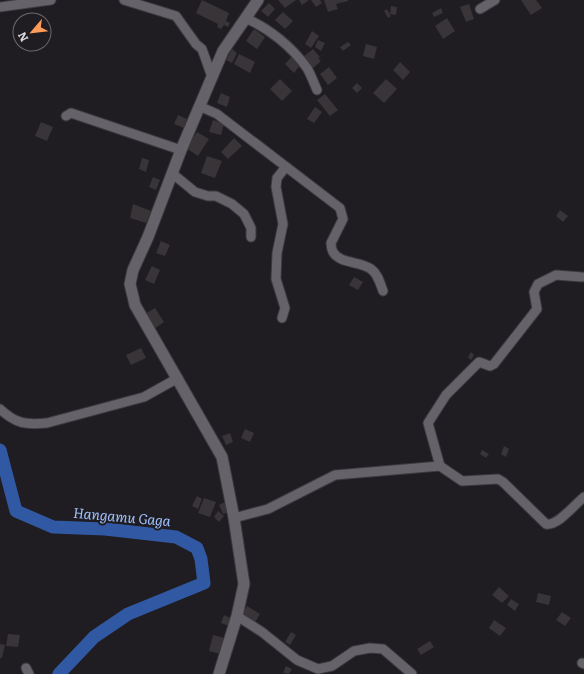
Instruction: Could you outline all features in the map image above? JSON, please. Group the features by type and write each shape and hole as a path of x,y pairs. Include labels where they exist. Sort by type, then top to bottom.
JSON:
{"street":[{"path":"0,7 51,0"},
{"path":"124,0 176,16 196,44 202,49 212,77"},
{"path":"219,674 237,616 244,584 234,518 222,456 135,305 130,284 132,270 148,237 181,150 223,51 258,0"},
{"path":"480,10 495,0"},
{"path":"245,18 256,22 284,43 308,69 318,90"},
{"path":"199,106 217,114 285,168 340,208 343,219 330,243 333,253 341,259 364,265 372,269 378,276 383,291"},
{"path":"66,116 71,113 181,150"},
{"path":"282,318 285,308 276,279 277,253 283,224 276,187 278,178 285,168"},
{"path":"172,174 195,192 208,196 216,196 232,204 244,214 251,228 251,237"},
{"path":"440,466 428,423 446,395 479,362 490,366 494,364 537,310 534,292 538,284 556,275 582,278"},
{"path":"0,409 7,416 22,423 47,423 144,396 178,378"},
{"path":"234,518 268,509 335,475 440,466 462,481 498,480 504,482 546,524 550,525 582,501"},
{"path":"237,616 262,632 297,660 320,671 332,666 354,651 370,648 383,649 412,674"}],"building":[{"path":"202,0 229,13 226,21 230,23 228,27 224,25 221,29 217,27 218,24 196,13"},
{"path":"278,0 296,0 285,8"},
{"path":"299,0 309,0 302,5"},
{"path":"311,0 320,0 322,3 316,7"},
{"path":"324,0 348,1 336,4 338,9 328,12"},
{"path":"521,0 536,0 542,8 531,15"},
{"path":"269,3 275,9 268,17 261,11"},
{"path":"469,4 474,19 466,22 460,7"},
{"path":"391,6 397,7 396,15 390,14"},
{"path":"441,8 443,13 434,17 432,13"},
{"path":"387,9 391,16 388,18 384,11"},
{"path":"283,12 293,21 285,29 275,20"},
{"path":"447,18 455,31 443,39 435,26"},
{"path":"254,29 265,37 257,49 246,41"},
{"path":"312,31 319,36 311,48 305,44"},
{"path":"318,40 325,43 321,51 315,47"},
{"path":"348,42 351,45 343,51 340,47"},
{"path":"366,44 377,47 374,59 363,56"},
{"path":"232,49 237,53 232,63 226,60"},
{"path":"313,49 320,57 318,58 321,61 313,68 311,66 309,68 303,57"},
{"path":"239,54 255,62 250,73 234,64"},
{"path":"293,55 302,63 294,73 285,64"},
{"path":"400,62 410,72 403,80 393,70"},
{"path":"329,67 337,78 328,85 320,74"},
{"path":"280,79 292,91 282,101 270,89"},
{"path":"386,79 397,89 384,103 373,93"},
{"path":"357,83 362,88 357,93 352,88"},
{"path":"221,93 230,97 227,107 217,103"},
{"path":"325,94 338,110 330,116 317,100"},
{"path":"315,107 322,112 314,123 307,119"},
{"path":"178,115 187,119 184,128 174,124"},
{"path":"213,120 224,124 221,135 209,132"},
{"path":"41,122 53,127 47,141 35,136"},
{"path":"197,132 209,139 198,156 186,148"},
{"path":"234,138 242,146 228,159 221,152"},
{"path":"207,156 222,161 215,178 201,173"},
{"path":"142,158 149,160 146,172 139,169"},
{"path":"153,177 160,180 156,190 149,187"},
{"path":"133,204 151,211 146,223 130,218"},
{"path":"560,210 568,216 563,222 556,216"},
{"path":"161,241 170,245 165,256 156,253"},
{"path":"152,266 160,270 154,284 145,280"},
{"path":"354,277 363,282 358,290 349,285"},
{"path":"155,308 164,322 154,329 145,314"},
{"path":"141,348 146,358 131,365 126,355"},
{"path":"471,352 474,355 471,360 468,357"},
{"path":"245,429 254,433 250,442 241,438"},
{"path":"230,433 233,442 226,445 222,436"},
{"path":"504,446 509,449 506,457 501,454"},
{"path":"482,450 489,454 486,458 480,454"},
{"path":"197,496 202,499 198,509 192,506"},
{"path":"204,498 216,502 210,517 198,513"},
{"path":"225,502 229,512 223,514 219,505"},
{"path":"218,511 224,516 219,522 214,517"},
{"path":"499,587 509,596 502,603 492,595"},
{"path":"538,593 551,596 549,605 536,602"},
{"path":"511,599 519,604 515,611 507,605"},
{"path":"247,606 260,614 254,624 241,615"},
{"path":"562,612 571,618 565,626 556,620"},
{"path":"224,615 232,619 229,626 221,623"},
{"path":"494,620 506,628 500,636 489,628"},
{"path":"291,632 296,635 290,645 285,642"},
{"path":"8,634 20,635 18,647 6,646"},
{"path":"213,635 224,638 220,654 209,651"},
{"path":"430,641 434,647 421,655 417,649"},
{"path":"0,644 5,645 2,658 0,658"},
{"path":"286,666 292,669 289,674 283,673"}],"waterway":[{"name":"Hangamu Gaga","path":"0,450 16,511 53,527 105,529 176,537 197,548 201,559 204,583 128,614 94,637 59,674"}]}
